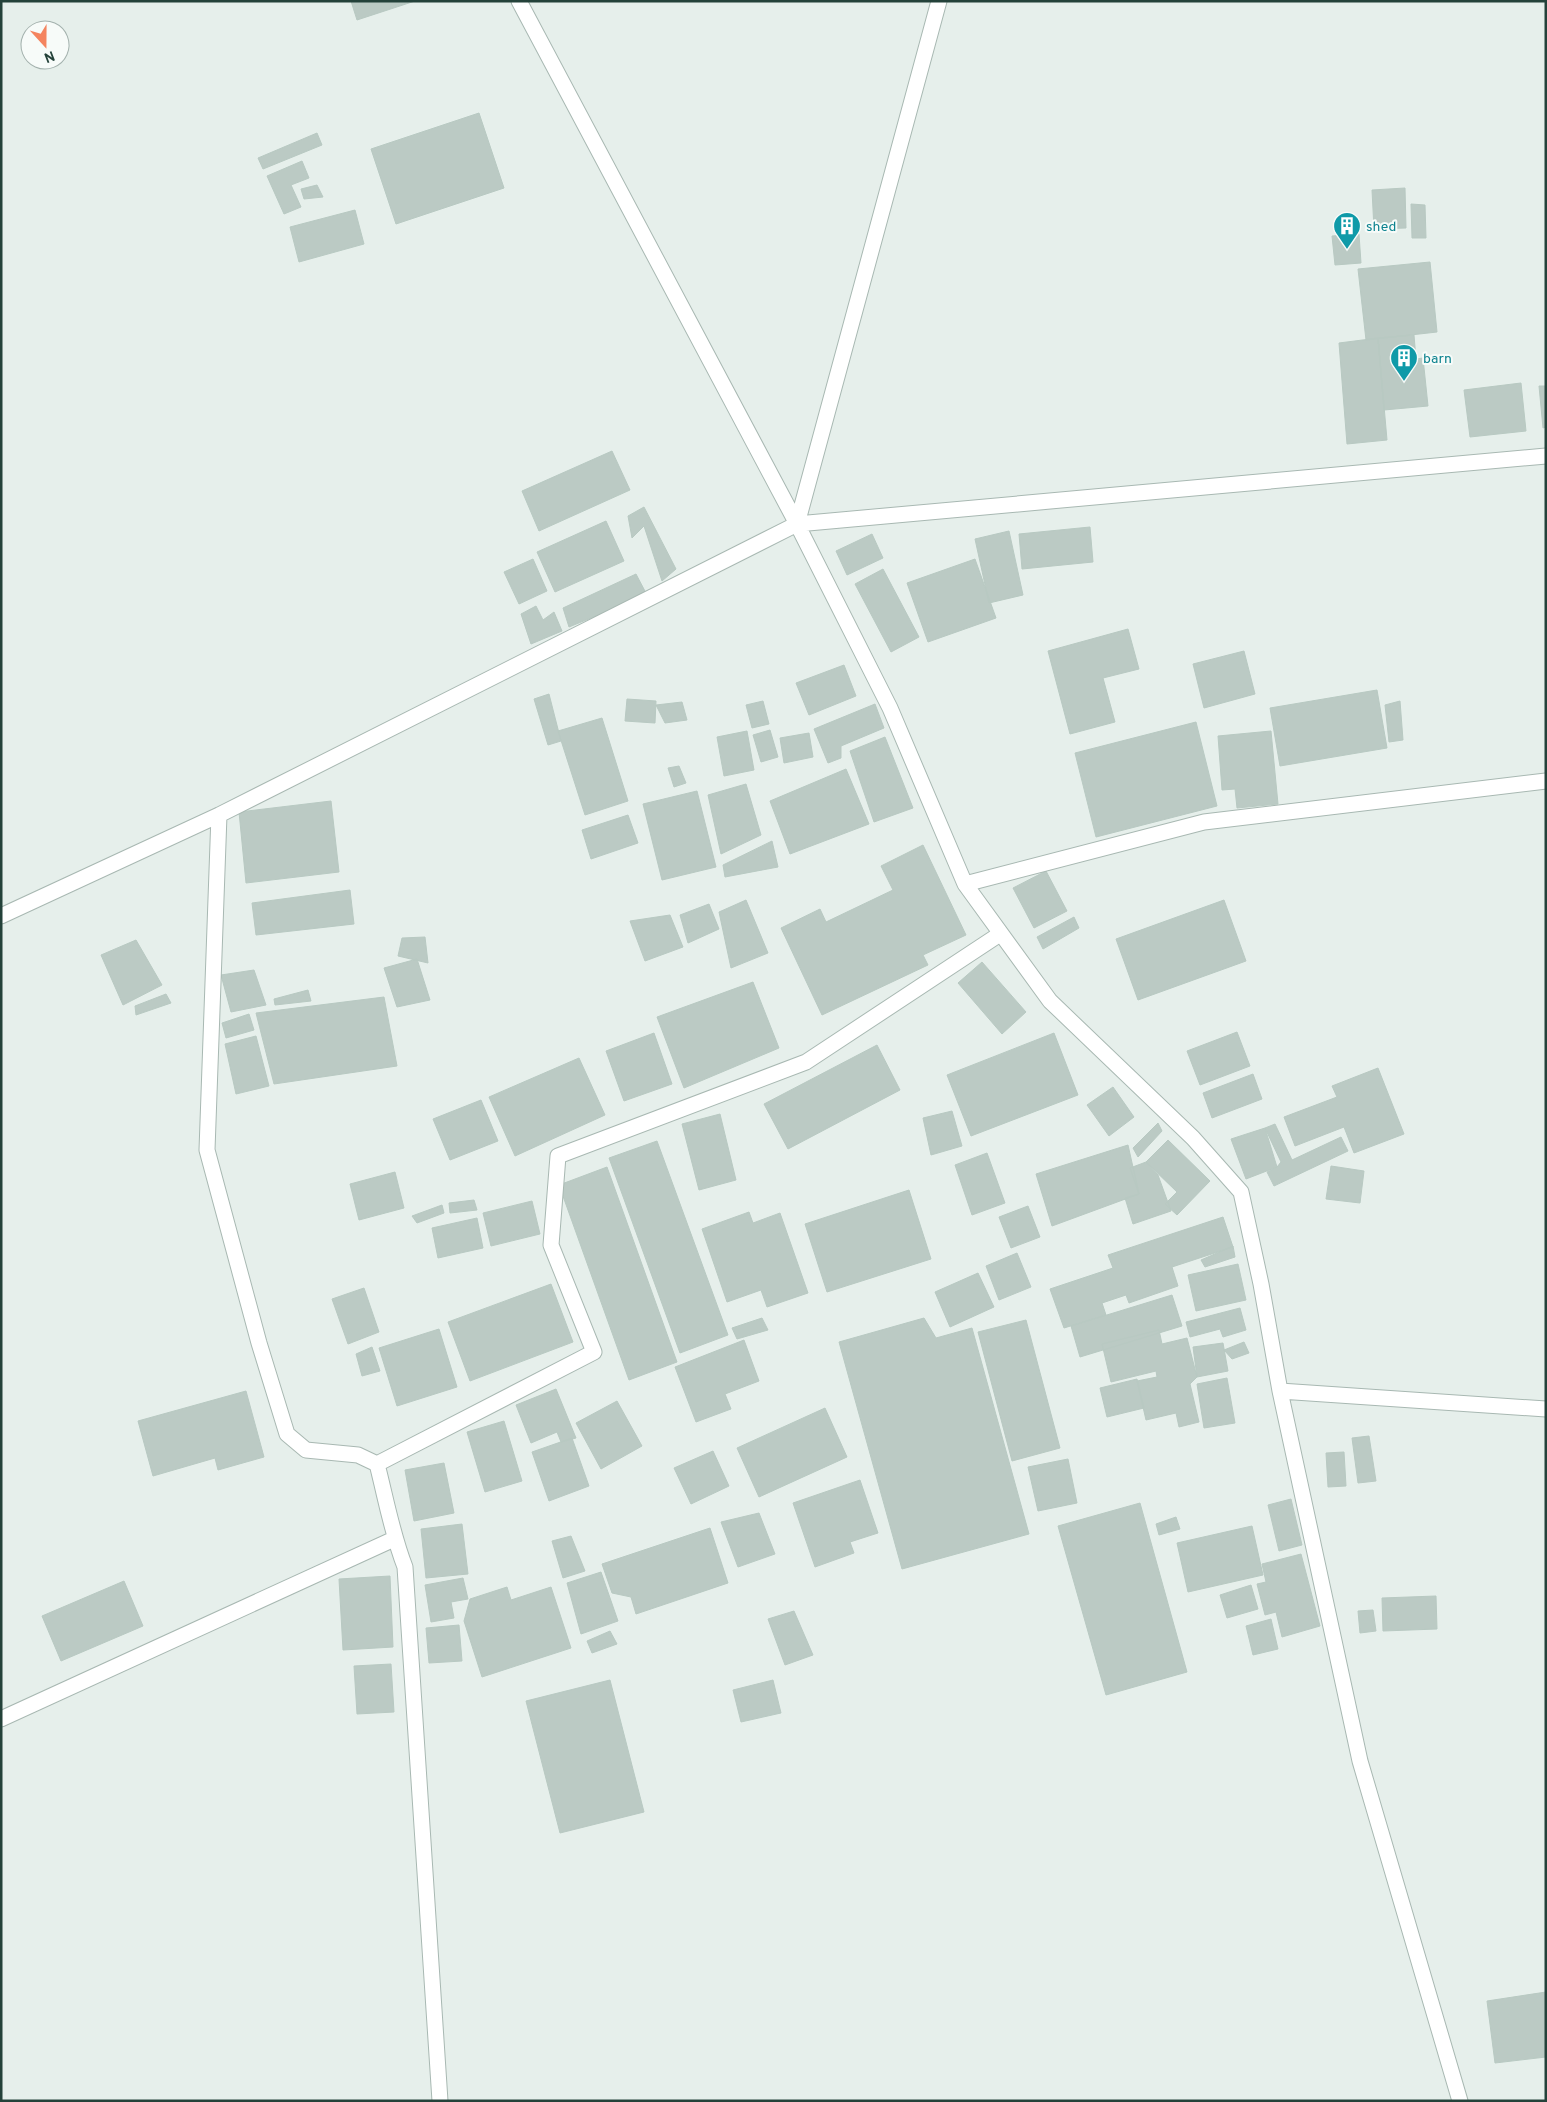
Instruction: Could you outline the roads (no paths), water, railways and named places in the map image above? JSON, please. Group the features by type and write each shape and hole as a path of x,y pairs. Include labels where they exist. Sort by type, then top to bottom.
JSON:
{"street":[{"path":"520,1 797,524 890,708 965,884 1050,1001 1193,1138 1240,1192 1261,1284 1280,1391 1360,1761 1460,2101"},
{"path":"797,524 939,1"},
{"path":"1,916 219,816 797,524 1546,456"},
{"path":"965,884 1204,822 1546,780"},
{"path":"219,816 207,1150 259,1344 287,1434 306,1450 358,1455 377,1464"},
{"path":"377,1464 594,1352 552,1245 558,1156 806,1062 1000,934"},
{"path":"1280,1391 1546,1409"},
{"path":"377,1464 394,1539 405,1567 440,2101"},
{"path":"1,1719 394,1539"}],"place":[{"name":"shed","path":"1347,250"},
{"name":"barn","path":"1404,382"}]}
